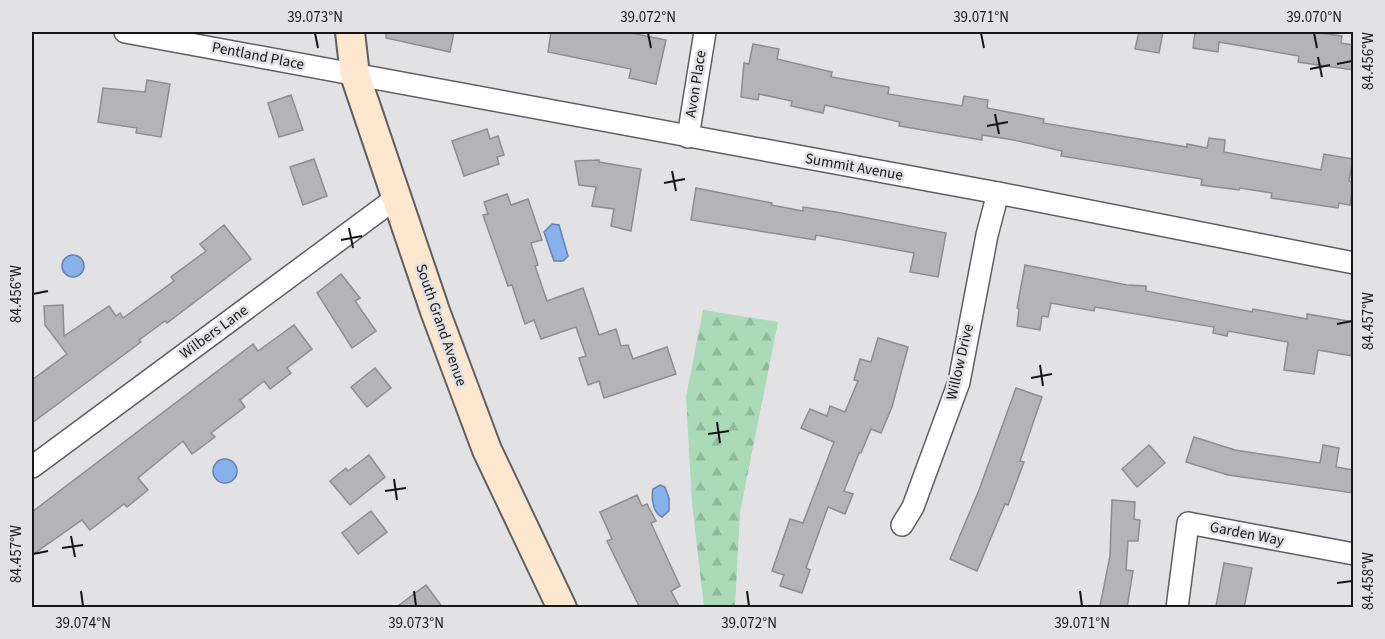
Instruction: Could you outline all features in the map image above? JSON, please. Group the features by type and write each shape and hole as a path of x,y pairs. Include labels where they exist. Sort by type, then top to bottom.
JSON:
{"main road":[{"name":"South Grand Avenue","path":"350,32 355,75 396,198 487,450 562,608"}],"street":[{"name":"Pentland Place","path":"125,32 355,75"},
{"name":"Avon Place","path":"688,137 705,32"},
{"name":"Summit Avenue","path":"355,75 998,193 1353,263"},
{"name":"Willow Drive","path":"902,525 913,507 959,382 987,235 998,193"},
{"name":"Wilbers Lane","path":"32,467 396,198"},
{"name":"Garden Way","path":"1177,608 1188,523 1353,554"}],"green space":[{"path":"703,310 778,322 740,512 735,607 704,607 692,503 686,397"}],"water":[{"path":"552,224 559,225 568,256 563,261 554,261 544,232"},
{"path":"73,255 81,258 84,266 81,274 73,277 65,274 62,266 65,258"},
{"path":"225,459 230,460 236,466 236,476 230,482 225,483 220,482 214,476 213,471 214,466 220,460"},
{"path":"660,485 665,487 669,498 669,511 662,517 653,505 652,497 653,489"}],"building":[{"path":"386,32 454,32 450,52 386,38"},
{"path":"551,32 626,32 666,40 656,84 629,78 631,69 548,52"},
{"path":"1139,32 1163,32 1159,53 1135,49"},
{"path":"1195,32 1313,32 1342,36 1341,43 1353,45 1353,70 1298,62 1299,56 1219,42 1218,52 1193,48"},
{"path":"753,44 779,49 777,59 832,72 831,77 889,87 888,94 962,106 964,96 988,100 987,108 1044,119 1043,123 1187,147 1187,144 1207,148 1209,138 1225,140 1224,152 1321,170 1324,154 1353,159 1349,181 1353,182 1350,205 1339,203 1338,208 1271,198 1272,193 1201,185 1202,179 1061,156 1062,151 1014,140 982,135 982,140 899,126 900,122 825,105 823,113 791,106 792,101 759,94 758,100 741,97 744,63 749,64"},
{"path":"147,80 170,84 161,137 136,133 137,128 98,122 103,88 145,92"},
{"path":"291,95 303,130 279,137 268,103"},
{"path":"487,129 490,139 498,136 504,155 497,157 499,164 464,176 452,141"},
{"path":"314,159 327,196 303,205 290,167"},
{"path":"599,160 599,162 641,169 631,231 611,226 614,209 592,206 596,187 579,185 575,161"},
{"path":"696,188 803,211 803,207 836,212 946,233 938,277 910,272 914,253 816,235 815,240 691,220"},
{"path":"507,194 511,205 528,199 542,240 531,243 538,265 535,266 547,301 583,288 599,335 616,329 621,346 628,345 633,359 667,347 676,374 604,398 599,381 588,385 579,358 586,356 576,327 541,339 534,320 525,324 512,285 508,286 483,215 488,214 484,202"},
{"path":"224,225 251,259 167,323 165,321 139,340 141,342 32,423 32,380 67,354 45,325 44,306 63,305 64,336 109,306 116,316 120,313 123,318 174,281 171,277 206,251 200,244"},
{"path":"1025,265 1127,285 1146,286 1146,291 1252,312 1253,309 1307,319 1307,314 1353,322 1353,356 1318,350 1314,374 1284,370 1288,342 1228,331 1227,336 1213,333 1214,327 1095,307 1094,311 1051,303 1048,317 1042,316 1040,330 1017,326 1019,309 1017,308"},
{"path":"341,274 360,298 355,301 376,331 352,348 317,293"},
{"path":"294,325 312,349 287,368 291,373 270,389 264,381 240,400 245,407 211,433 215,437 192,454 183,441 138,478 148,490 127,507 124,504 90,530 82,520 32,555 32,512 253,344 258,351"},
{"path":"878,338 908,347 892,407 881,433 871,429 859,453 844,491 853,494 845,514 828,507 806,568 810,570 802,593 780,586 784,575 772,571 790,519 803,523 834,442 801,428 810,409 827,416 830,406 845,412 858,381 854,380 860,359 871,362"},
{"path":"375,368 391,388 367,407 351,387"},
{"path":"1016,388 1042,397 1020,461 1024,462 1008,505 1005,504 977,571 950,559 979,490"},
{"path":"1194,437 1235,450 1320,463 1323,445 1339,448 1336,467 1353,470 1353,493 1228,475 1186,462"},
{"path":"1149,445 1165,463 1137,487 1122,469"},
{"path":"369,455 385,477 350,505 330,481 346,468 348,471"},
{"path":"637,495 642,506 647,504 656,521 651,523 680,586 671,591 680,608 640,608 607,541 612,539 600,512"},
{"path":"1112,500 1135,502 1134,519 1140,520 1138,541 1128,541 1126,570 1133,571 1127,608 1100,606 1110,556"},
{"path":"371,511 387,532 358,554 342,533"},
{"path":"1224,563 1252,568 1244,608 1216,606"},
{"path":"426,585 443,608 395,608"}]}
